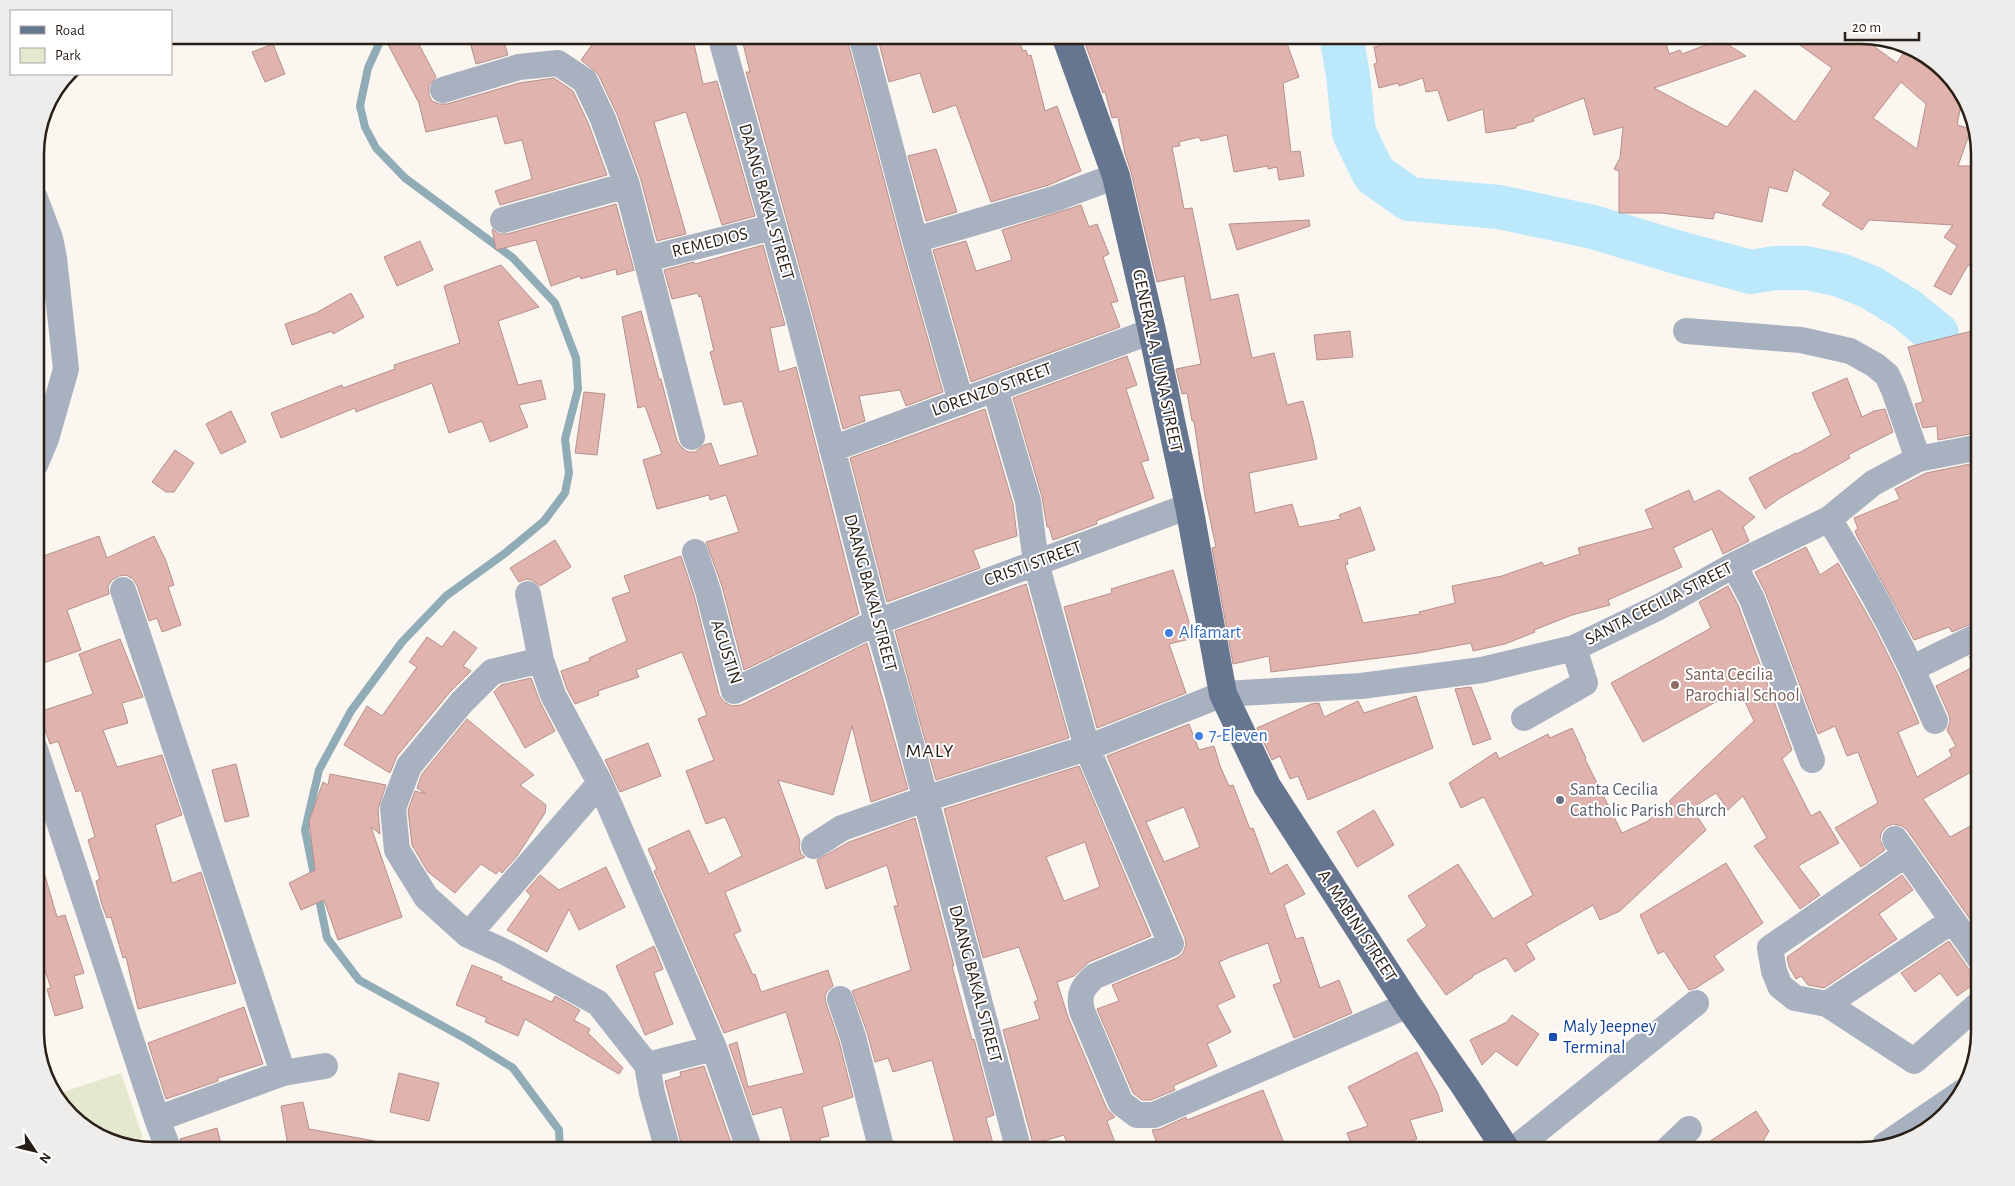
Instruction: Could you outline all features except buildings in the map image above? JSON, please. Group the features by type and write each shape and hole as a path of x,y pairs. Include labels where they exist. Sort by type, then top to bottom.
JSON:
{"main road":[{"name":"GENERAL A. LUNA STREET","path":"1068,44 1091,102 1116,176 1152,331 1188,506 1223,694"},
{"name":"A. MABINI STREET","path":"1223,694 1267,786 1408,1005 1464,1085 1500,1142"}],"street":[{"name":"DAANG BAKAL STREET","path":"722,44 800,323 877,622 1018,1142"},
{"path":"863,44 915,240 961,402"},
{"path":"443,90 520,67 558,63 586,81 604,119 627,185 692,437"},
{"path":"915,240 1054,199 1116,176"},
{"path":"503,220 627,185"},
{"path":"44,222 54,258 66,369 44,443"},
{"name":"REMEDIOS","path":"647,258 773,227"},
{"name":"LORENZO STREET","path":"832,449 1152,331"},
{"path":"1686,331 1800,340 1850,351 1875,365 1886,375 1894,390 1918,459"},
{"path":"995,389 1028,501 1036,563 1087,748 1171,944 1095,976 1080,992 1079,1001 1082,1011 1121,1103 1137,1115 1154,1115 1408,1005"},
{"name":"SANTA CECILIA STREET","path":"814,846 842,828 925,799 1087,748 1223,694 1370,685 1482,670 1574,648 1659,607 1734,565 1829,519 1873,483 1918,459 1971,449"},
{"name":"CRISTI STREET","path":"877,622 1188,506"},
{"path":"1829,519 1867,579 1913,668 1935,721"},
{"name":"AGUSTIN","path":"695,552 708,591 734,691 877,622"},
{"path":"1734,565 1752,599 1812,760"},
{"path":"122,590 283,1073"},
{"path":"528,594 541,660 553,694 600,783 714,1048 747,1142"},
{"path":"1913,668 1971,639"},
{"path":"1524,718 1585,683 1574,648"},
{"path":"541,660 492,672 462,702 409,766 393,808 397,850 426,897 468,935 507,953 598,1003 647,1065 666,1142"},
{"path":"44,776 166,1142"},
{"path":"468,935 600,783"},
{"path":"1971,947 1901,847 1770,948 1774,971 1780,986 1795,998 1827,1004 1914,1061 1971,1011"},
{"path":"1827,1004 1952,921"},
{"path":"840,998 853,1037 880,1142"},
{"path":"1523,1142 1696,1003"},
{"path":"647,1065 714,1048"},
{"path":"157,1119 283,1073 325,1066"},
{"path":"1899,1136 1944,1105"},
{"path":"1675,1142 1689,1129"}],"green space":[{"path":"121,1073 143,1138 136,1141 125,1139 99,1128 81,1115 62,1092"}],"waterway":[{"path":"315,880 305,830 319,770 351,711 402,642 446,596 504,554 544,521 565,493 569,473 565,439 578,389 576,358 555,303 513,258 405,178 376,148 365,127 360,106 368,68 379,44"},
{"path":"1343,44 1354,133 1374,174 1409,199 1499,207 1593,227 1751,272 1775,268 1806,268 1840,275 1870,287 1906,309 1937,334"},
{"path":"318,894 327,938 359,980 468,1040 513,1068 559,1130 560,1142"}],"place":[{"name":"Alfamart","path":"1169,633"},
{"name":"Santa Cecilia Parochial School","path":"1675,685"},
{"name":"7-Eleven","path":"1199,736"},
{"name":"Santa Cecilia Catholic Parish Church","path":"1560,800"},
{"name":"Maly Jeepney Terminal","path":"1553,1037"}],"district":[{"name":"MALY","path":"930,751"}]}
